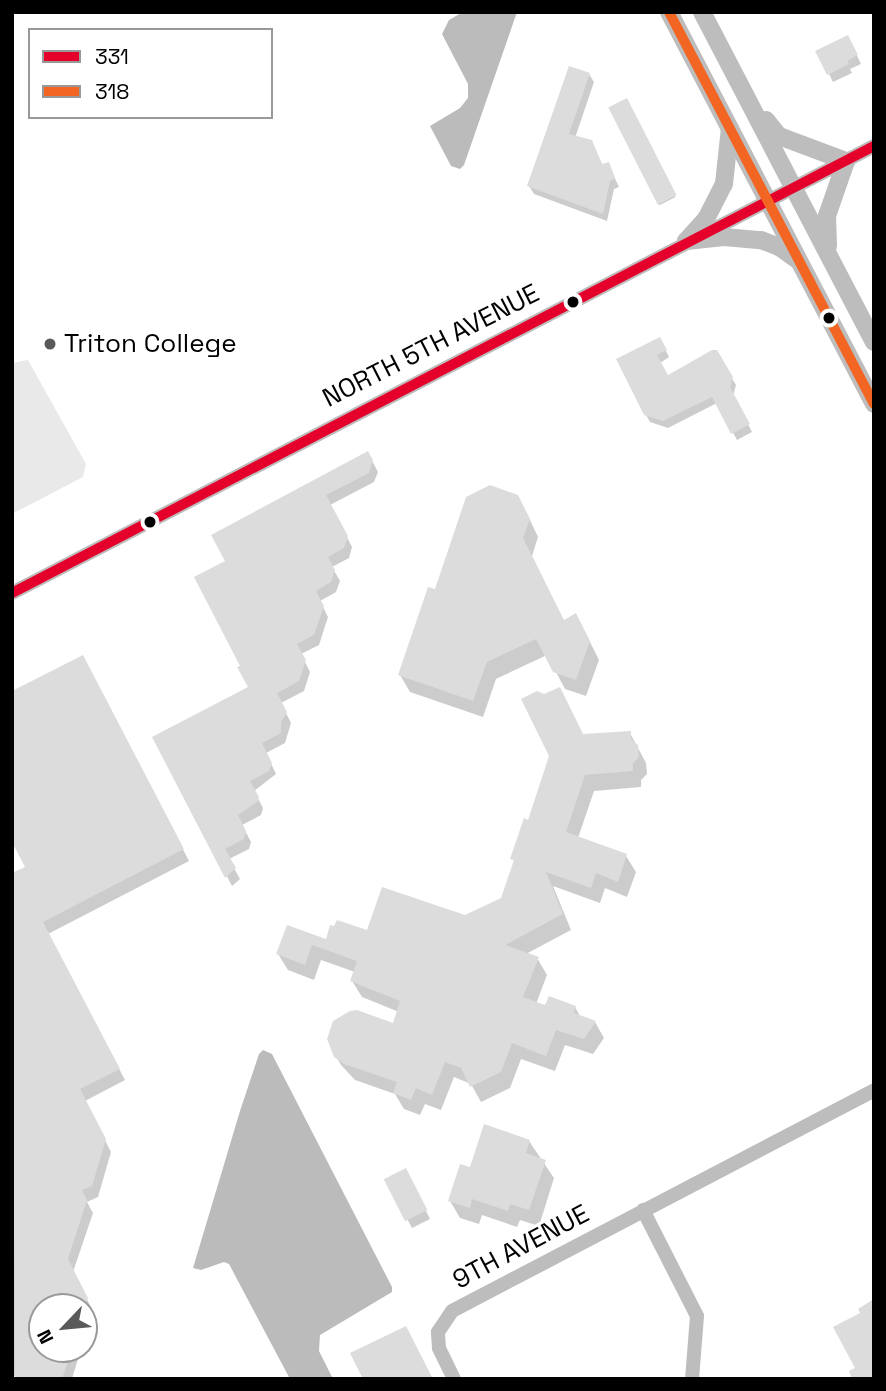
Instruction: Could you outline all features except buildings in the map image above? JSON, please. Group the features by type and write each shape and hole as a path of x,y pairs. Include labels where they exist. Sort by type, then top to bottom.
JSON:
{"main road":[{"path":"668,12 730,125 874,404"},
{"path":"702,12 874,342"},
{"path":"742,90 779,136 846,161 827,216 825,236 833,264"},
{"path":"686,241 706,219 724,184 730,125"},
{"path":"686,241 724,237 761,240 779,247 801,263"}],"street":[{"name":"NORTH 5TH AVENUE","path":"12,593 686,241 874,146"},
{"name":"9TH AVENUE","path":"454,1379 439,1348 438,1332 452,1311 874,1090"},
{"path":"643,1210 697,1316 692,1379"}],"shaded area":[{"path":"463,12 517,12 464,165 460,169 451,166 430,126 460,108 468,98 468,84 442,34 449,20"},
{"path":"28,360 86,464 83,477 12,514 12,363"},
{"path":"263,1050 272,1054 392,1287 392,1292 320,1335 319,1351 333,1379 290,1379 229,1264 224,1262 201,1270 193,1268 240,1111 259,1054"}],"transit line":[{"name":"318","path":"669,12 874,404"},
{"name":"331","path":"12,593 874,146"}],"place":[{"name":"Triton College","path":"50,344"}]}
